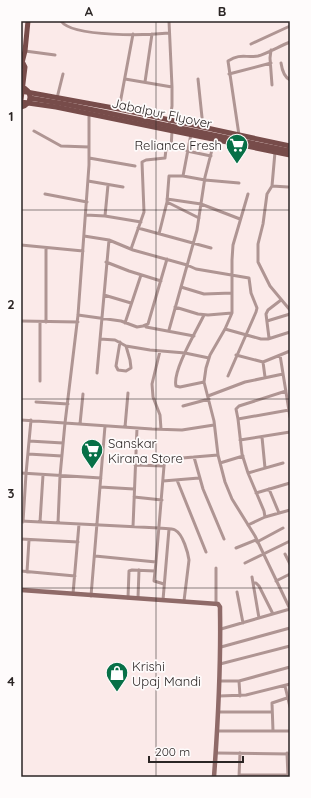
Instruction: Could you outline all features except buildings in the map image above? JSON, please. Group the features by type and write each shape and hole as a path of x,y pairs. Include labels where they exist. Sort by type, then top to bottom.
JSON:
{"main road":[{"path":"28,21 22,65 25,67 21,89 21,101 56,106 290,155"},
{"path":"21,89 57,98 119,109 290,146"},
{"path":"21,89 27,90 30,98 27,105 21,107"},
{"name":"Jabalpur Flyover","path":"30,98 290,150"}],"street":[{"path":"62,21 66,26 106,34 169,33"},
{"path":"131,248 144,212 142,162 146,160 165,158 166,149 171,149 169,121 172,106 172,87 169,21"},
{"path":"252,44 290,26"},
{"path":"119,109 133,34"},
{"path":"145,82 152,34"},
{"path":"239,135 229,74 229,60 242,55 257,56 290,42"},
{"path":"25,50 55,55"},
{"path":"271,50 272,85"},
{"path":"229,74 271,63"},
{"path":"281,63 284,75 290,80"},
{"path":"57,98 63,74"},
{"path":"125,79 172,87"},
{"path":"198,79 203,127"},
{"path":"58,523 63,443 78,322 87,202 89,114"},
{"path":"34,130 61,146 89,147"},
{"path":"169,330 193,244 210,156 217,130"},
{"path":"183,176 191,134"},
{"path":"188,151 210,156"},
{"path":"275,152 272,186 267,194 257,253 260,267 270,286 290,310"},
{"path":"89,158 135,166"},
{"path":"158,234 167,200 168,176 183,176 239,184"},
{"path":"88,181 123,187"},
{"path":"105,216 108,185"},
{"path":"272,186 288,188"},
{"path":"45,194 87,202"},
{"path":"221,629 290,609 257,541 232,499 225,482 218,455 214,425 204,382 206,368 210,358 232,313 233,245 248,194"},
{"path":"167,200 201,204 240,219"},
{"path":"167,200 172,206 199,218"},
{"path":"86,215 105,216 141,222"},
{"path":"138,228 211,248"},
{"path":"84,236 109,240 196,269 249,278 251,293 257,308 228,376"},
{"path":"97,373 109,240"},
{"path":"21,245 83,251"},
{"path":"46,248 46,322"},
{"path":"78,315 102,318 137,326 148,324 167,260"},
{"path":"106,262 161,281"},
{"path":"125,323 141,275"},
{"path":"181,287 204,294 232,293"},
{"path":"104,295 131,303"},
{"path":"270,338 266,314 268,310 281,300"},
{"path":"175,307 204,315 232,313"},
{"path":"267,321 290,314"},
{"path":"204,315 177,373 176,386 204,382"},
{"path":"21,322 78,322"},
{"path":"40,322 40,381"},
{"path":"146,327 169,330 194,336"},
{"path":"225,329 261,339 290,332"},
{"path":"100,339 115,340 126,346 185,353 210,358"},
{"path":"120,342 116,366 118,370 126,371 132,366 126,346"},
{"path":"160,351 152,384 153,397 160,415 161,429"},
{"path":"236,355 263,362 290,351"},
{"path":"280,355 290,417"},
{"path":"263,362 265,377"},
{"path":"183,406 208,398 245,382 283,374"},
{"path":"265,517 243,456 236,407 286,391"},
{"path":"125,427 128,393"},
{"path":"80,424 83,394"},
{"path":"36,402 68,404"},
{"path":"238,420 289,410"},
{"path":"21,420 182,430 214,425"},
{"path":"31,420 22,522 176,530 180,534 189,560 184,601"},
{"path":"90,596 95,556 105,426"},
{"path":"133,527 137,428"},
{"path":"240,440 290,432"},
{"path":"262,437 265,468"},
{"path":"29,441 63,443"},
{"path":"28,454 62,456"},
{"path":"164,584 154,581 165,461 170,459 218,455"},
{"path":"220,463 243,456"},
{"path":"194,457 199,478 224,540"},
{"path":"248,473 283,463"},
{"path":"135,465 164,466"},
{"path":"21,473 101,478"},
{"path":"40,522 43,475"},
{"path":"163,481 199,478"},
{"path":"177,480 206,552"},
{"path":"256,493 290,483"},
{"path":"100,487 134,489"},
{"path":"269,489 279,513"},
{"path":"134,497 162,500"},
{"path":"248,525 265,517 290,510"},
{"path":"73,594 79,524"},
{"path":"236,548 257,541 283,528"},
{"path":"163,600 169,529"},
{"path":"21,539 78,542"},
{"path":"27,572 29,540"},
{"path":"245,563 290,540"},
{"path":"285,554 290,564"},
{"path":"95,556 156,562"},
{"path":"216,568 216,604"},
{"path":"138,598 139,570"},
{"path":"21,571 75,576"},
{"path":"128,598 129,571 155,571"},
{"path":"276,581 290,574"},
{"path":"252,576 259,618"},
{"path":"253,583 256,583 259,586 273,614"},
{"path":"21,590 90,596 184,601 216,604 220,607 220,681 214,777"},
{"path":"237,592 243,623"},
{"path":"221,647 290,628"},
{"path":"220,664 290,646"},
{"path":"220,681 239,681 290,667"},
{"path":"239,681 240,696"},
{"path":"219,696 240,696 290,684"},
{"path":"285,686 290,706"},
{"path":"273,731 272,702 289,698"},
{"path":"218,712 272,712"},
{"path":"217,731 290,731"},
{"path":"216,752 289,753 288,776 239,776 240,753"}],"place":[{"name":"Reliance Fresh","path":"237,164"},
{"name":"Sanskar Kirana Store","path":"92,470"},
{"name":"Krishi Upaj Mandi","path":"117,692"}]}
